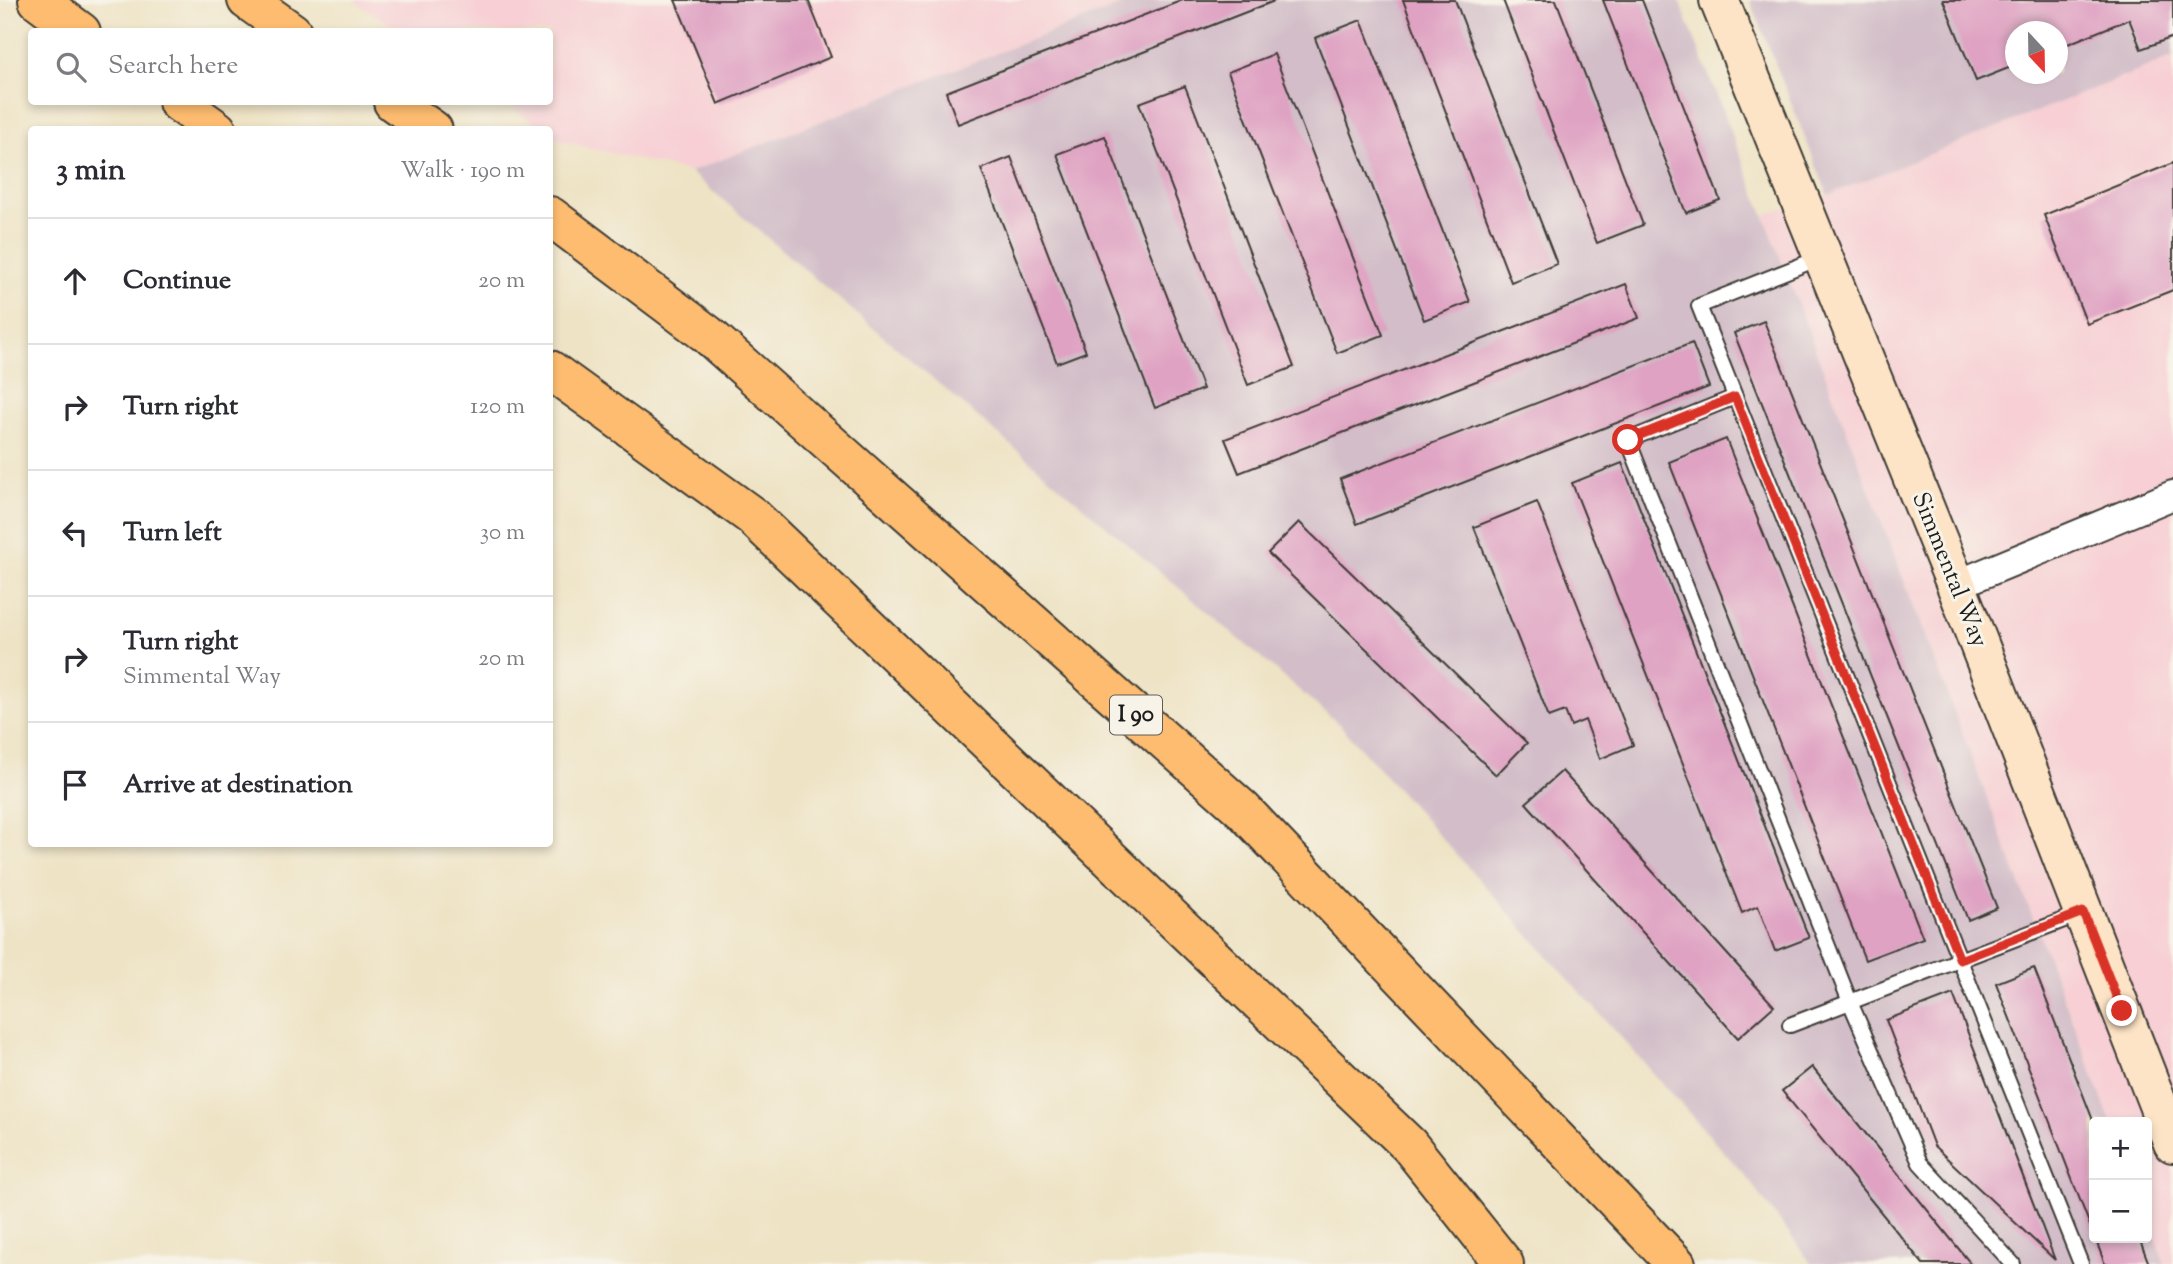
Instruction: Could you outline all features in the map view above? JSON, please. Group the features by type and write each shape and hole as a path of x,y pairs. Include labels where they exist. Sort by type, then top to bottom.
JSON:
{"highway":[{"path":"38,0 76,28"},
{"path":"247,0 286,28"},
{"path":"182,105 211,126"},
{"path":"397,105 427,126"},
{"name":"I 90","path":"553,218 707,334 1243,810 1676,1264"},
{"path":"553,372 752,516 1409,1145 1504,1264"}],"street":[{"name":"Simmental Way","path":"1719,0 1956,585 2173,1143"},
{"path":"1956,585 2173,495"}],"lane":[{"path":"1823,257 1699,306 2081,1264"},
{"path":"1735,397 1628,440 1850,1002 1920,1163 2013,1264"},
{"path":"1790,1025 2083,912"}],"shaded area":[{"path":"353,0 1134,0 690,172 561,141 553,135 553,126 539,126 508,105 553,105 553,28 395,28"},
{"path":"1134,0 1679,0 2109,1117 2089,1117 2089,1243 2152,1243 2152,1229 2165,1264 1812,1264 1744,1174 1340,725 690,172"},
{"path":"1750,0 2173,0 2173,57 1828,195"},
{"path":"2173,57 2173,1264 2165,1264 2152,1229 2152,1117 2109,1117 1764,215 1828,195"}],"building":[{"path":"675,0 808,0 831,57 718,104"},
{"path":"1183,0 1277,0 958,124 946,92"},
{"path":"1403,0 1455,0 1557,264 1511,282"},
{"path":"1503,0 1556,0 1643,225 1597,243"},
{"path":"1603,0 1642,0 1720,200 1686,213"},
{"path":"1943,0 2173,0 2173,37 2141,49 2129,19 2068,44 2068,21 2005,21 2005,69 1976,81"},
{"path":"1361,20 1470,302 1424,320 1315,38"},
{"path":"1274,54 1383,335 1337,353 1228,72"},
{"path":"1185,86 1294,367 1248,385 1139,103"},
{"path":"1105,136 1203,389 1155,408 1057,154"},
{"path":"1011,157 1086,352 1057,363 981,169"},
{"path":"2173,163 2173,290 2087,324 2044,215"},
{"path":"1626,284 1639,318 1239,473 1225,439"},
{"path":"1764,321 1997,908 1968,920 1734,333"},
{"path":"1692,343 1709,387 1357,524 1340,479"},
{"path":"1726,439 1923,938 1865,960 1669,462"},
{"path":"1622,463 1809,938 1775,951 1758,906 1742,913 1572,483"},
{"path":"1537,502 1633,745 1600,759 1585,720 1571,726 1565,711 1549,717 1474,527"},
{"path":"1299,522 1527,743 1496,775 1268,553"},
{"path":"1562,771 1774,1006 1738,1038 1526,803"},
{"path":"2034,968 2092,1117 2089,1117 2089,1223 1996,983"},
{"path":"1953,994 2055,1260 1934,1146 1886,1020"},
{"path":"1812,1067 1971,1264 1923,1264 1782,1091"},
{"path":"2097,1243 2141,1243 2149,1264 2105,1264"}],"route":[{"path":"1628,440 1735,397 1960,960 2083,912 2122,1011"}]}
